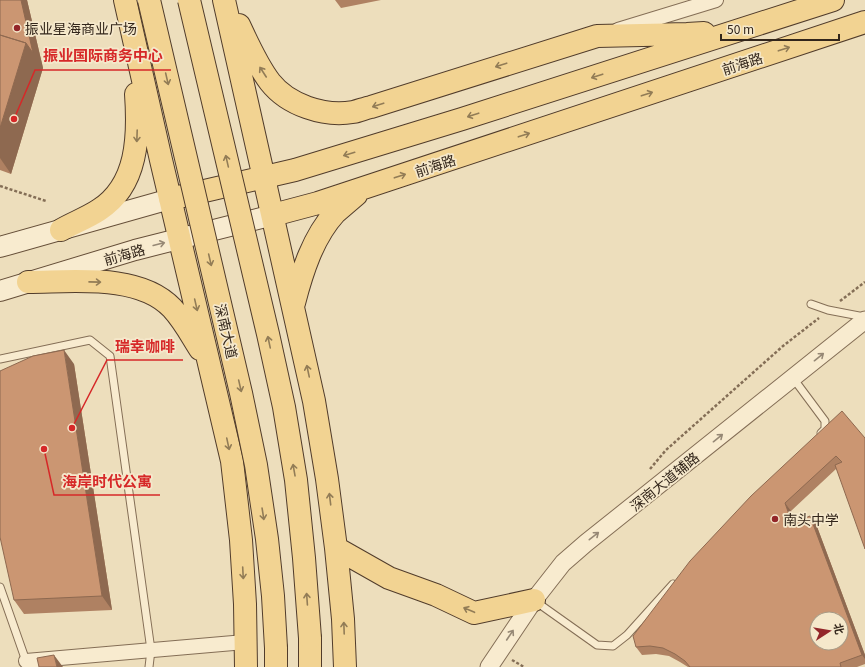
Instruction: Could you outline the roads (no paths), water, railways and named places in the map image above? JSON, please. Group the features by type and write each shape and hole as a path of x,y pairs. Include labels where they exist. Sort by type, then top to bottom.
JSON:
{"main road":[{"name":"深南大道","path":"149,0 241,393 256,465 267,539 273,596 276,658"},
{"path":"189,0 284,408 296,480 304,558 310,638 310,667"},
{"path":"224,0 314,401 327,479 336,548 343,619 345,667"},
{"path":"229,0 259,65 270,82 282,94 297,103 330,113 352,112 371,107 597,36 687,34 741,30"},
{"path":"0,247 170,199 295,170 462,119 833,0"},
{"name":"深南大道","path":"126,5 232,461 242,540 246,667"},
{"path":"61,230 99,210 116,196 127,178 134,157 137,139 137,107 126,5"},
{"name":"前海路","path":"0,291 135,250 318,203 865,22"},
{"path":"293,304 299,282 322,229 335,213 363,188"},
{"path":"28,282 118,284 134,286 158,297 171,307 184,323 202,353 220,406"},
{"path":"336,548 389,578 436,595 474,613 534,600"}],"street":[{"path":"597,36 716,0"},
{"name":"深南大道辅路","path":"489,667 534,600 563,563 865,319"},
{"path":"26,664 151,650 245,642"}],"lane":[{"path":"811,304 828,310 865,319"},
{"path":"0,360 90,340 110,356 151,650 149,667"},
{"path":"793,378 825,421 825,429 814,439"},
{"path":"534,600 597,645 613,646 628,635 680,576"},
{"path":"0,586 26,664"}],"place":[{"name":"振业星海商业广场","path":"17,28"},
{"name":"振业国际商务中心","path":"14,119"},
{"name":"瑞幸咖啡","path":"72,428"},
{"name":"海岸时代公寓","path":"44,449"},
{"name":"南头中学","path":"775,519"}]}
